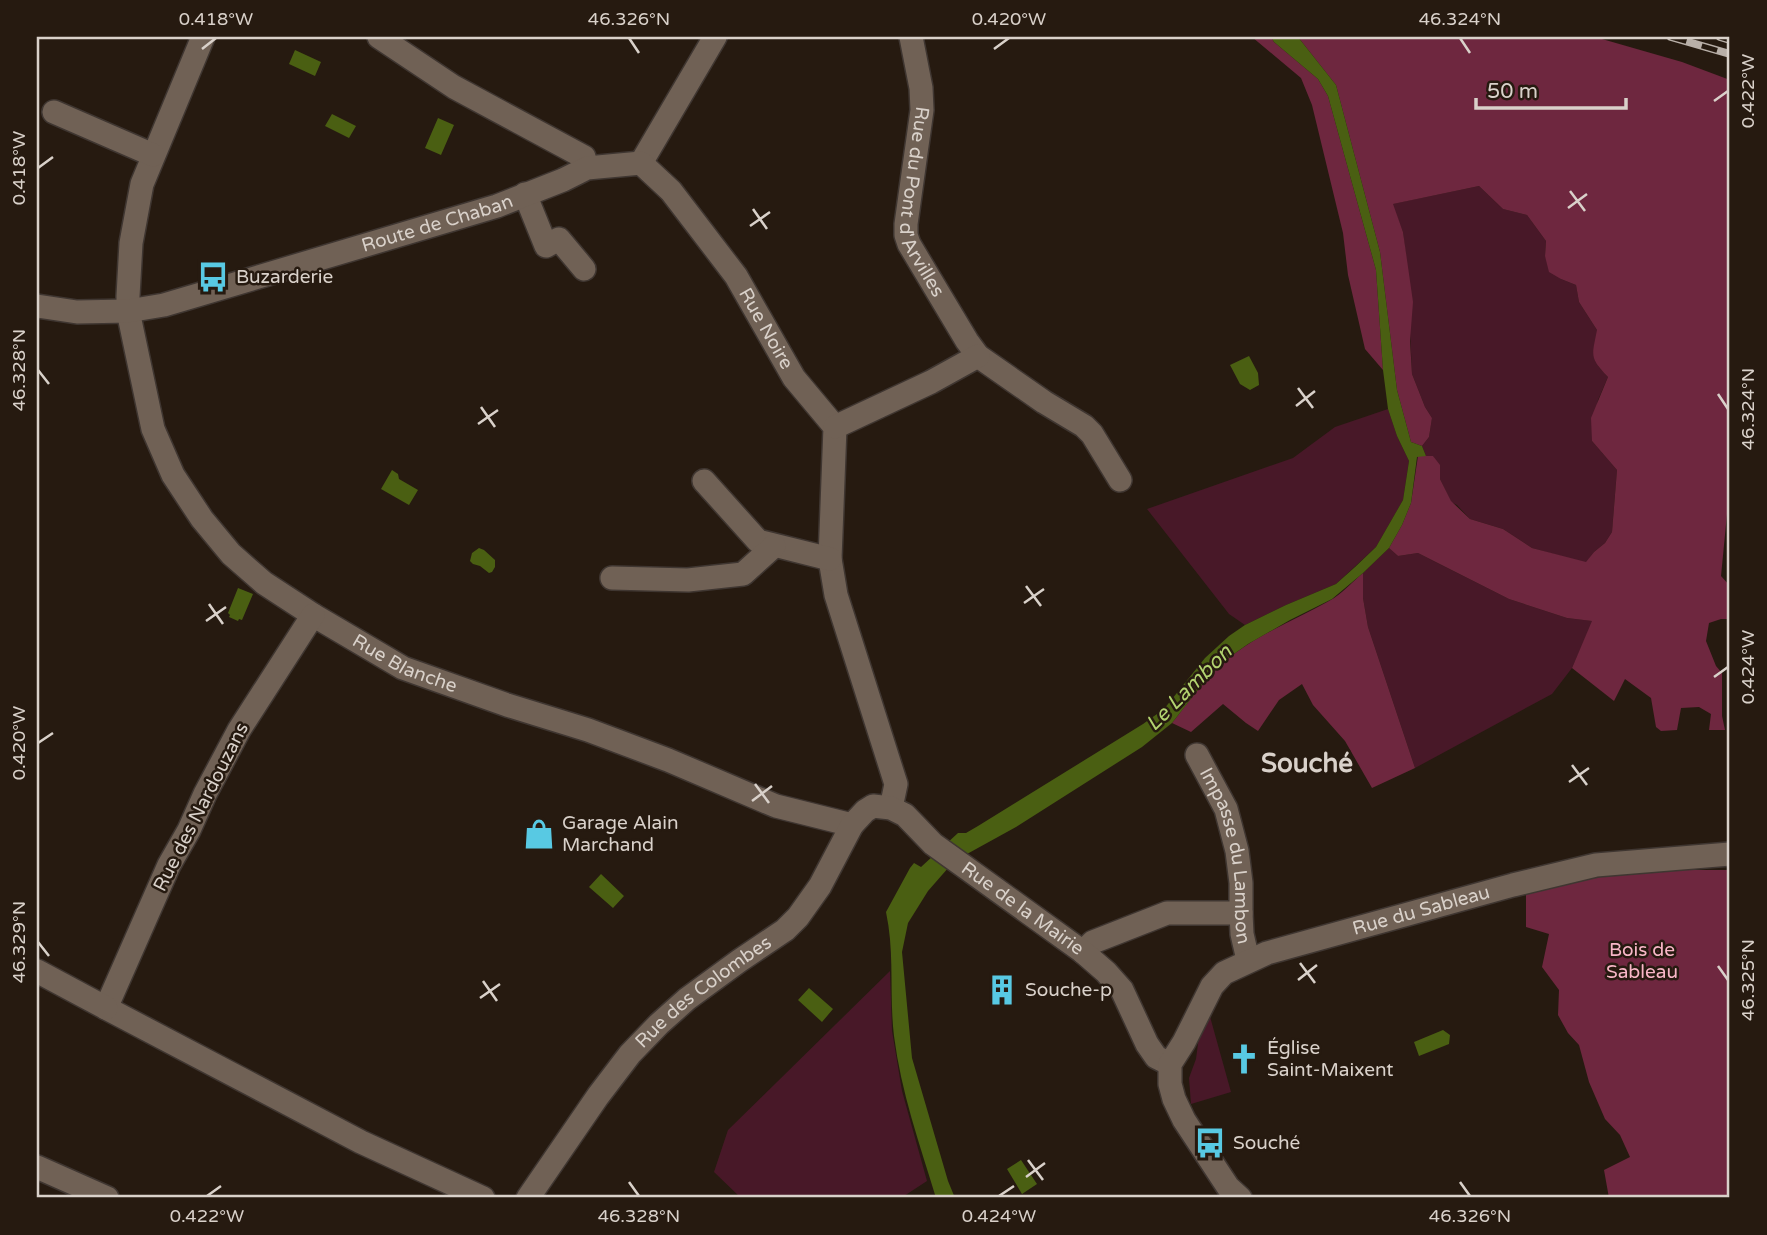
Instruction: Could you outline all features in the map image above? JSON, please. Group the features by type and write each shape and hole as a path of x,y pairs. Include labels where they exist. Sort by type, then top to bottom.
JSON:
{"street":[{"name":"Rue Blanche","path":"203,37 142,184 131,243 128,296 128,311 153,429 173,475 202,519 231,554 264,583 403,667 507,705 611,738 776,806 852,825"},
{"path":"379,37 454,87 584,157 587,168 641,163 715,37"},
{"name":"Rue du Pont d'Arvilles","path":"911,37 921,88 922,110 906,235 914,254 978,356"},
{"path":"54,113 153,155"},
{"name":"Rue Noire","path":"641,163 671,191 736,276 794,378 835,428"},
{"name":"Route de Chaban","path":"37,306 77,312 128,311 164,304 497,206 587,168"},
{"path":"525,194 546,246 559,239 584,269"},
{"path":"852,825 858,817 873,807 891,808 896,784 836,595 830,559 835,428 978,356 1084,426 1092,434 1120,480"},
{"path":"704,481 758,541 830,559"},
{"path":"612,578 688,580 743,573 774,546"},
{"name":"Rue des Nardouzans","path":"106,1008 169,865 189,830 205,793 239,730 313,615"},
{"name":"Impasse du Lambon","path":"1197,755 1226,809 1237,851 1242,934 1248,960"},
{"name":"Rue de la Mairie","path":"891,808 905,815 933,844 1083,952 1106,972 1122,990 1147,1044 1156,1057 1170,1064"},
{"name":"Rue des Colombes","path":"528,1198 630,1054 687,999 785,930 798,917 820,886 852,825"},
{"name":"Rue du Sableau","path":"1170,1064 1212,986 1224,973 1248,960 1513,885 1596,865 1730,854"},
{"path":"1083,952 1093,942 1167,913 1241,913"},
{"path":"37,971 361,1142 483,1198"},
{"path":"1170,1064 1170,1084 1174,1099 1228,1195"},
{"path":"37,1167 107,1198"}],"shaded area":[{"path":"1479,186 1503,209 1527,215 1546,241 1545,256 1561,279 1576,285 1579,302 1597,330 1598,366 1608,377 1598,400 1592,441 1617,470 1612,532 1586,563 1532,548 1503,529 1470,519 1451,502 1433,456 1426,456 1422,446 1429,437 1432,418 1412,374 1403,232 1392,204"},
{"path":"1388,409 1409,461 1403,500 1376,547 1336,584 1245,625 1229,614 1147,509 1293,458 1335,427"},
{"path":"1389,548 1398,556 1418,553 1509,599 1567,618 1593,621 1572,668 1552,694 1415,768 1368,627 1363,598 1363,573"},
{"path":"890,971 892,1031 902,1091 927,1181 901,1198 741,1198 714,1172 728,1130"},
{"path":"1209,1013 1231,1092 1191,1104 1189,1078 1196,1059 1199,1036"}],"green space":[{"path":"1252,37 1271,37 1318,79 1328,96 1376,270 1383,370 1365,349 1348,275 1343,233 1312,105 1301,78"},
{"path":"1298,37 1595,37 1682,62 1730,80 1730,483 1721,576 1730,586 1730,619 1709,623 1706,641 1716,666 1722,673 1722,716 1725,730 1709,730 1711,714 1699,707 1681,708 1677,730 1661,731 1656,727 1651,698 1625,679 1614,701 1572,668 1592,621 1567,618 1509,599 1418,553 1398,556 1389,548 1411,503 1418,456 1433,456 1440,465 1440,479 1451,501 1470,519 1503,529 1532,548 1586,562 1612,532 1617,470 1592,441 1591,418 1608,377 1595,360 1593,351 1597,330 1579,302 1576,285 1549,272 1545,256 1546,241 1527,215 1503,209 1479,186 1393,204 1403,232 1413,302 1410,341 1412,374 1432,418 1429,437 1422,446 1411,442 1397,390 1380,252 1336,85"},
{"path":"1363,573 1363,598 1368,627 1415,768 1372,788 1345,741 1313,705 1302,684 1279,700 1258,731 1223,704 1191,732 1172,723 1225,661 1263,636 1334,598"},
{"name":"Bois de Sableau","path":"1663,870 1730,870 1730,1198 1609,1198 1604,1170 1630,1157 1620,1135 1605,1119 1589,1082 1579,1045 1568,1033 1558,1015 1559,990 1542,967 1549,934 1526,927 1526,894 1594,875"}],"water":[{"name":"Le Lambon","path":"1271,37 1298,37 1336,85 1380,252 1397,390 1411,442 1422,446 1426,456 1417,457 1411,503 1402,525 1389,548 1363,573 1332,599 1248,644 1224,661 1172,723 1142,747 1016,827 967,854 949,867 928,891 908,923 902,952 912,1058 955,1198 936,1198 906,1098 894,1036 886,912 910,868 914,863 921,867 958,833 966,833 978,826 1164,709 1205,658 1245,625 1336,584 1376,547 1403,500 1409,461 1388,409 1376,270 1328,96 1318,79"},
{"path":"295,50 321,62 315,76 289,64"},
{"path":"332,114 356,126 349,138 325,126"},
{"path":"438,118 454,125 441,155 425,148"},
{"path":"1249,356 1258,373 1259,385 1250,390 1240,384 1230,365"},
{"path":"392,470 398,474 399,479 418,490 409,505 381,489"},
{"path":"479,548 495,560 492,572 489,573 470,561 472,553"},
{"path":"238,588 253,594 242,620 238,621 229,617 228,613"},
{"path":"601,874 624,896 613,908 589,887"},
{"path":"809,988 833,1009 822,1022 798,1000"},
{"path":"1443,1030 1450,1035 1449,1044 1419,1056 1414,1042"},
{"path":"1021,1160 1037,1184 1022,1194 1007,1169"}],"railway":[{"path":"1671,37 1730,54"},
{"path":"1720,37 1730,40"}],"place":[{"name":"Buzarderie","path":"213,277"},
{"name":"Garage Alain Marchand","path":"539,834"},
{"name":"Souche-p","path":"1002,990"},
{"name":"Église Saint-Maixent","path":"1244,1059"},
{"name":"Souché","path":"1210,1143"}],"district":[{"name":"Souché","path":"1307,763"}]}
